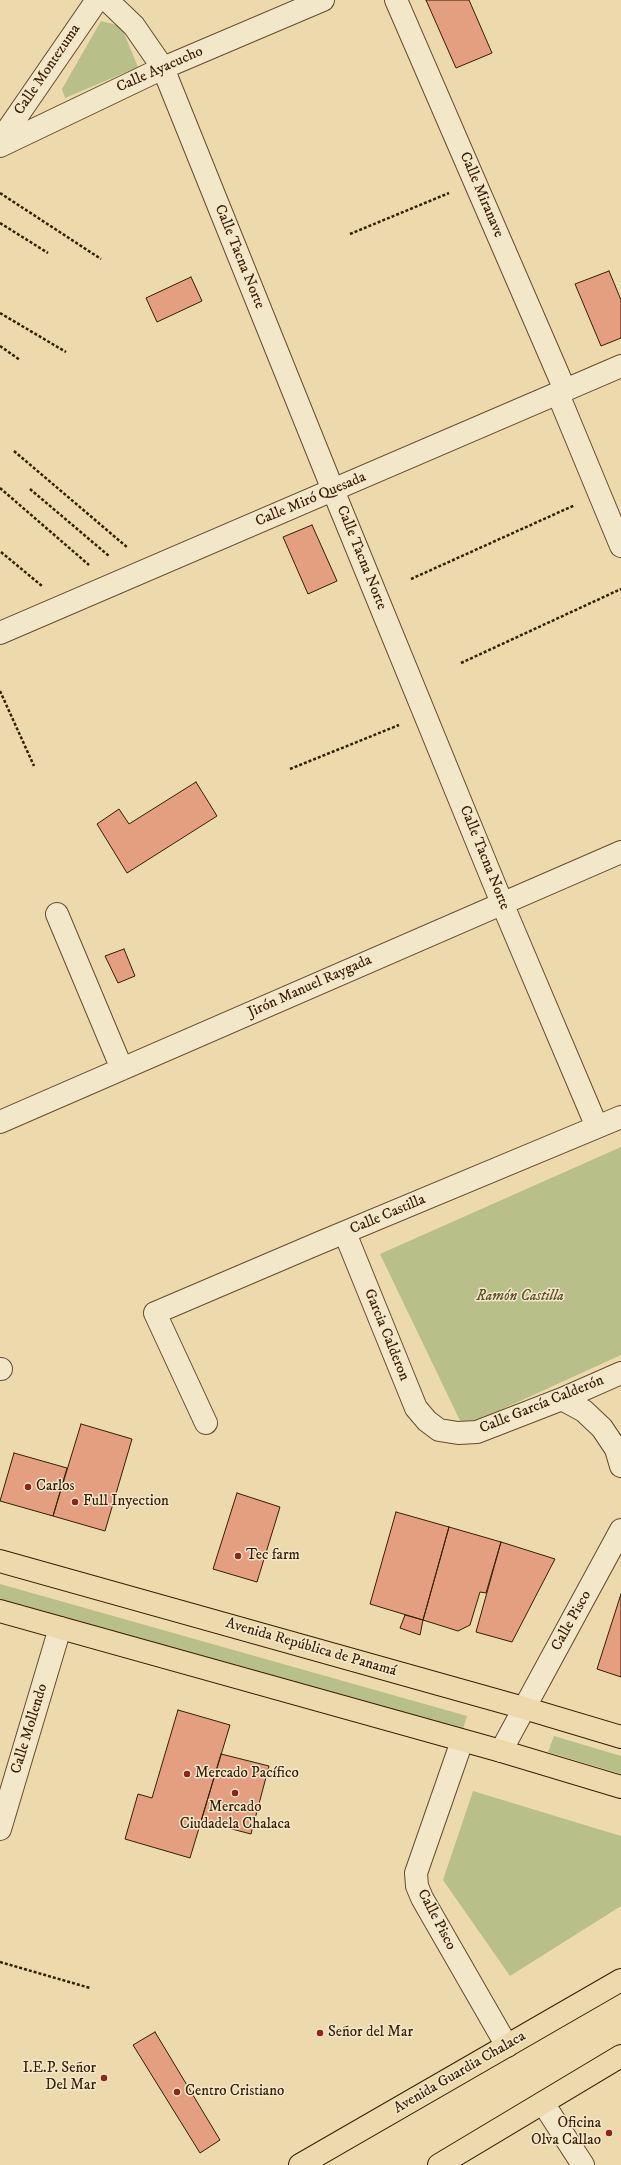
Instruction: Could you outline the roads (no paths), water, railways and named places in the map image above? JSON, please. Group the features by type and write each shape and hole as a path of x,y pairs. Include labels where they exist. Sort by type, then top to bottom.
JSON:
{"main road":[{"name":"Avenida República de Panamá","path":"0,1561 524,1708 621,1737"},
{"path":"0,1611 501,1751 621,1787"},
{"name":"Avenida Guardia Chalaca","path":"300,2165 621,1980"},
{"path":"438,2165 621,2056"}],"street":[{"name":"Calle Montezuma","path":"0,141 96,0"},
{"name":"Calle Tacna Norte","path":"108,0 134,26 163,68 425,715 597,1128"},
{"name":"Calle Ayacucho","path":"0,146 163,68 323,0"},
{"name":"Calle Miranave","path":"396,0 475,182 562,392 621,546"},
{"name":"Calle Miró Quesada","path":"0,633 621,366"},
{"name":"Jirón Manuel Raygada","path":"0,1122 621,852"},
{"path":"57,914 122,1069"},
{"name":"Calle Castilla","path":"206,1423 155,1313 319,1242 345,1233 621,1117"},
{"name":"Garcia Calderon","path":"345,1233 416,1408 427,1421 439,1430"},
{"name":"Calle García Calderón","path":"439,1430 458,1433 477,1432 562,1399 621,1372"},
{"path":"562,1399 584,1411 602,1428 616,1449 621,1466"},
{"name":"Calle Pisco","path":"501,1751 621,1529"},
{"name":"Calle Mollendo","path":"0,1829 60,1628"},
{"name":"Calle Pisco","path":"462,1740 416,1873 417,1886 422,1898 507,2046"},
{"path":"543,2103 582,2165"}],"place":[{"name":"Carlos","path":"28,1487"},
{"name":"Full Inyection","path":"75,1502"},
{"name":"Tec farm","path":"238,1556"},
{"name":"Mercado Pacífico","path":"187,1774"},
{"name":"Mercado Ciudadela Chalaca","path":"235,1793"},
{"name":"Señor del Mar","path":"320,2033"},
{"name":"I.E.P. Señor Del Mar","path":"104,2078"},
{"name":"Centro Cristiano","path":"177,2092"},
{"name":"Oficina Olva Callao","path":"609,2133"}],"park label":[{"name":"Ramón Castilla","path":"520,1297"}]}
